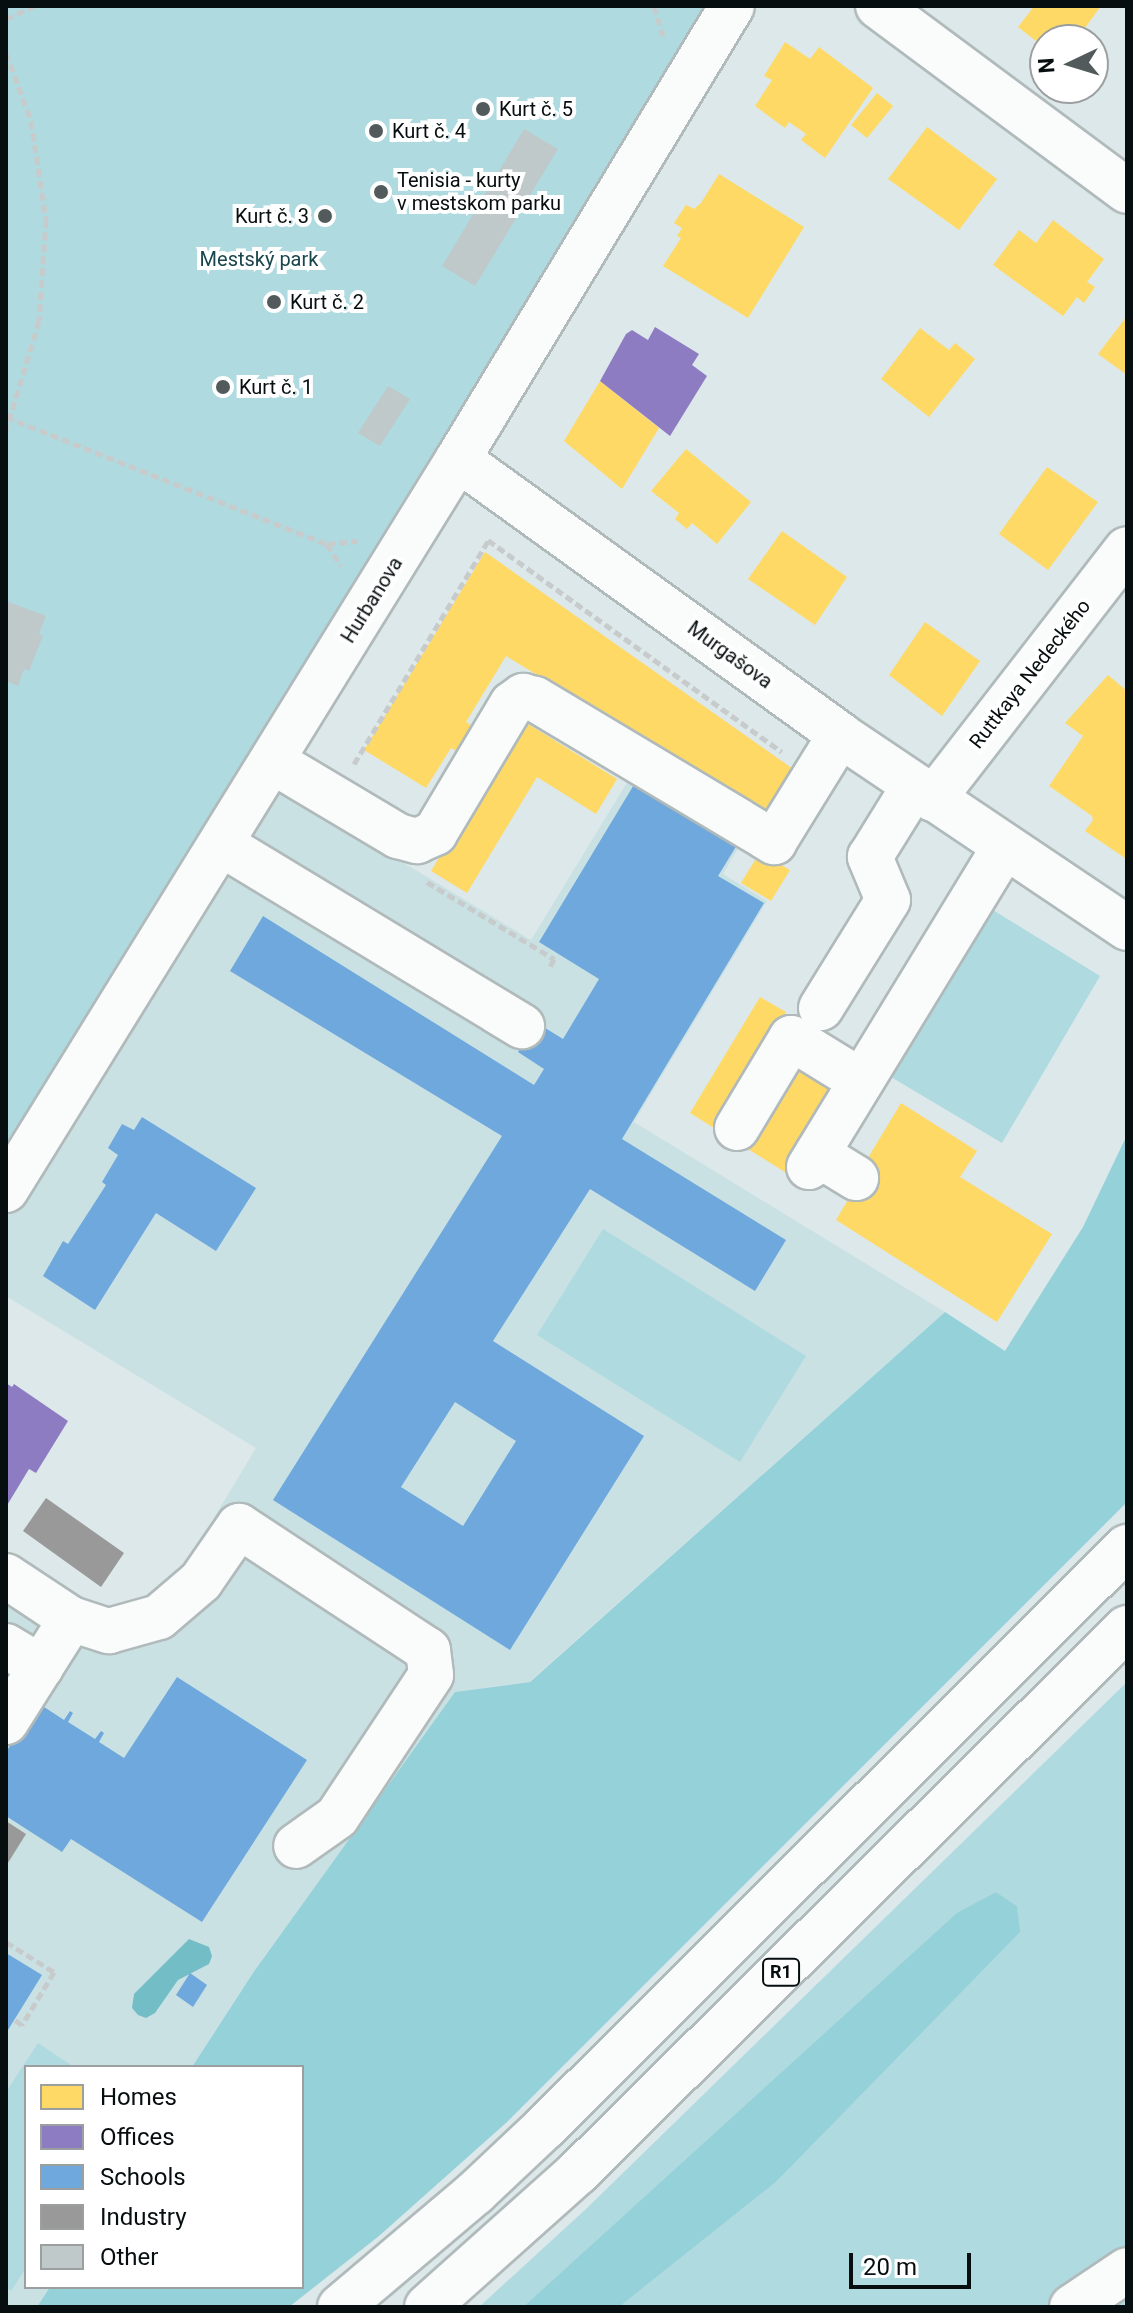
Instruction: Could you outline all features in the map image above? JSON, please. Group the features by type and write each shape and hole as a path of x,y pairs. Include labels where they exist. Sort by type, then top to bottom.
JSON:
{"main road":[{"name":"Hurbanova","path":"6,1190 458,459 732,6"},
{"path":"878,6 1127,191"},
{"name":"Murgašova","path":"458,459 840,735 1127,928"},
{"name":"Ruttkaya Nedeckého","path":"821,1008 888,900 870,857 1127,549"},
{"path":"272,761 398,836 417,841 435,833 512,704 523,696 535,699 774,842 840,735"},
{"path":"221,844 522,1026"},
{"path":"856,1178 813,1161 1004,848"},
{"path":"737,1128 791,1038 861,1081"},
{"path":"6,1576 71,1619 109,1631 159,1617 201,1581 239,1526 428,1650 431,1675 337,1817 296,1846"},
{"path":"340,2307 475,2193 545,2127 1127,1547"},
{"path":"6,1722 23,1656 71,1619"},
{"name":"R1","path":"427,2307 578,2172 1127,1628"},
{"path":"1072,2307 1127,2270"}],"path":[{"path":"6,19 34,6"},
{"path":"6,53 31,121 46,220 39,321 6,430"},
{"path":"9,418 327,544 342,568"},
{"path":"349,772 513,498"},
{"path":"488,540 815,776"},
{"path":"6,1942 54,1972 22,2025 15,2020"}],"shaded area":[{"path":"241,764 531,940 631,776 741,843 723,874 767,901 634,1122 945,1312 529,1682 455,1692 253,1973 193,2065 24,2065 24,2289 49,2289 37,2307 6,2307 6,1590 82,1636 180,1574 256,1448 6,1296 6,1153"},
{"path":"1127,1135 1127,1502 507,2122 379,2236 289,2307 37,2307 49,2289 304,2289 304,2065 193,2065 253,1973 455,1692 530,1682 945,1312 1005,1351 1083,1227"},
{"path":"996,1892 1017,1906 1020,1932 776,2182 619,2307 523,2307 957,1913"},
{"path":"189,1939 209,1947 212,1956 209,1964 178,1980 155,2013 146,2018 138,2015 132,2008 134,1994"}],"green space":[{"name":"Mestský park","path":"6,6 704,6 376,553 241,764 6,1153"},
{"path":"988,907 1100,976 1002,1143 886,1074"},
{"path":"603,1229 806,1356 740,1462 537,1335"},
{"path":"1127,1682 1127,2307 619,2307 776,2182 1019,1932 1017,1906 996,1892 957,1914 523,2307 479,2307 586,2209"},
{"path":"38,2043 71,2065 24,2065 24,2271 11,2291 6,2287 6,2092"}],"building: Homes":[{"path":"1029,6 1101,6 1088,24 1029,24 1029,36 1018,27 1032,9"},
{"path":"785,42 810,59 819,47 873,88 825,158 801,140 806,134 789,122 785,128 755,106 772,80 764,76"},
{"path":"877,93 893,106 867,138 851,125"},
{"path":"927,127 997,179 959,230 888,179"},
{"path":"719,174 804,227 748,318 663,266 681,238 677,236 682,228 674,223 686,205 694,209 701,203"},
{"path":"1053,220 1104,259 1087,282 1095,287 1084,303 1077,297 1063,316 993,265 1019,230 1036,243"},
{"path":"1127,316 1127,375 1098,354"},
{"path":"920,328 949,350 955,343 975,359 929,417 881,379"},
{"path":"600,381 659,428 622,489 564,441"},
{"path":"686,449 751,502 717,544 692,523 687,529 675,519 679,513 651,491"},
{"path":"1047,467 1098,502 1048,570 999,534"},
{"path":"782,531 847,577 815,625 748,579"},
{"path":"485,552 796,771 768,816 506,656 466,722 474,727 458,752 451,748 426,788 364,750"},
{"path":"925,622 980,661 942,716 889,675"},
{"path":"1108,675 1127,691 1125,858 1085,831 1093,820 1092,816 1049,786 1083,736 1065,723"},
{"path":"523,721 617,779 596,814 537,777 467,893 431,871"},
{"path":"760,852 790,870 771,901 741,883"},
{"path":"760,997 786,1012 714,1128 690,1113"},
{"path":"796,1061 846,1092 793,1177 743,1146"},
{"path":"901,1103 977,1151 960,1177 1052,1234 997,1322 836,1220 852,1193 848,1191"}],"building: Offices":[{"path":"655,327 699,354 692,365 707,376 670,436 600,381 626,334 632,330 648,340"},
{"path":"6,1383 12,1387 14,1384 68,1421 36,1473 29,1469 6,1507"}],"building: Schools":[{"path":"635,783 737,845 718,876 764,903 622,1139 786,1240 755,1291 590,1189 493,1341 644,1436 510,1650 273,1500 502,1136 230,971 263,916 534,1085 544,1069 518,1052 537,1023 563,1039 599,979 539,942","holes":["455,1402 516,1441 463,1526 401,1487"]},
{"path":"142,1117 256,1188 216,1251 156,1213 95,1310 43,1276 63,1241 68,1244 106,1185 102,1182 118,1155 108,1148 122,1124 134,1130"},
{"path":"177,1677 307,1760 202,1922 71,1839 62,1852 6,1816 6,1752 38,1703 64,1720 70,1711 73,1713 68,1722 95,1739 101,1731 104,1733 99,1742 124,1758"},
{"path":"6,1953 42,1975 8,2030 6,2029"},
{"path":"190,1973 207,1985 193,2007 176,1995"}],"building: Industry":[{"path":"46,1498 124,1553 101,1587 23,1531"},
{"path":"6,1821 26,1834 6,1866"}],"building: Other":[{"path":"524,129 558,149 475,286 442,266"},
{"path":"388,386 410,399 380,446 358,433"},
{"path":"6,601 46,616 39,634 43,636 29,671 24,669 18,686 6,681"}],"place":[{"name":"Kurt č. 5","path":"483,109"},
{"name":"Kurt č. 4","path":"376,131"},
{"name":"Tenisia - kurty v mestskom parku","path":"381,192"},
{"name":"Kurt č. 3","path":"325,216"},
{"name":"Kurt č. 2","path":"274,302"},
{"name":"Kurt č. 1","path":"223,387"}]}
